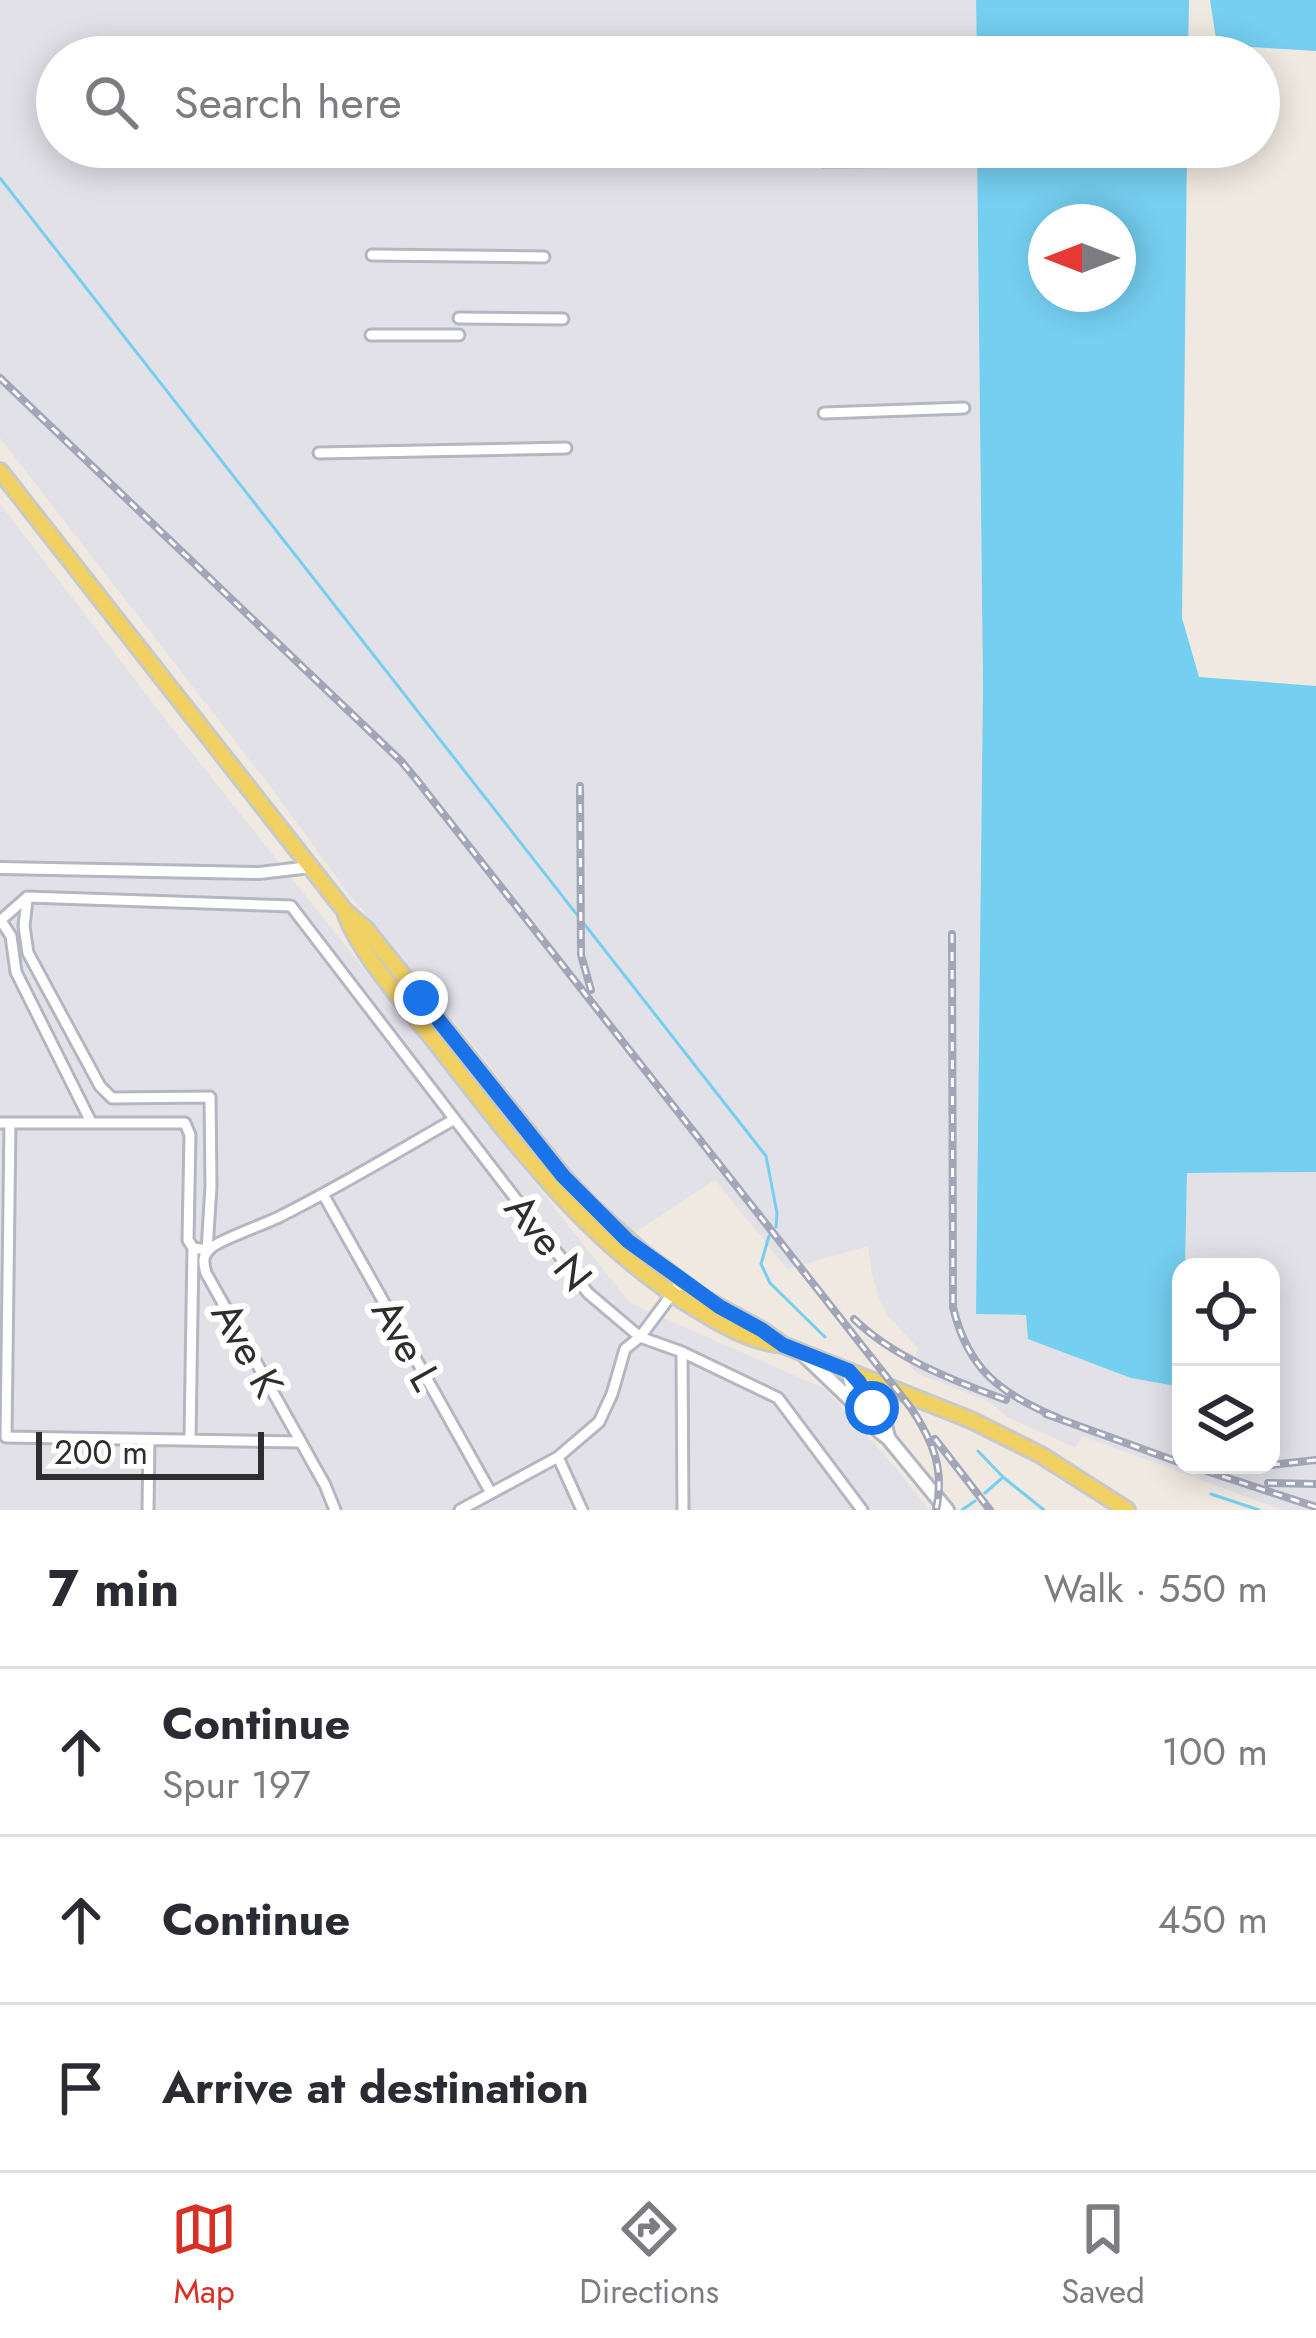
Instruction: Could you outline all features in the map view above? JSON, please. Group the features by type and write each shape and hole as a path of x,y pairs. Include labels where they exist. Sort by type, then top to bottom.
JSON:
{"main road":[{"path":"0,471 345,910 366,929 563,1176 676,1288 804,1355 971,1420 1041,1455 1127,1510"},
{"path":"804,1355 878,1431 886,1432"},
{"path":"849,1371 862,1412"},
{"path":"849,1371 886,1432 947,1510"},
{"path":"886,1432 882,1408 886,1402 897,1396 915,1397"}],"street":[{"path":"372,255 544,257"},
{"path":"459,318 563,319"},
{"path":"371,335 459,335"},
{"path":"824,413 964,408"},
{"path":"319,453 566,448"},
{"path":"0,868 259,873 311,867"},
{"path":"27,897 1,921 11,936 16,972 92,1122"},
{"name":"Ave N","path":"27,897 291,906 588,1293 640,1337 778,1398 862,1510"},
{"name":"Ave K","path":"27,897 28,953 100,1086 112,1098 210,1097 206,1273 325,1485 334,1510"},
{"name":"Ave K","path":"190,1438 193,1248 207,1250 253,1230 453,1120"},
{"path":"193,1248 188,1240 190,1135 185,1123 5,1123 3,1437 300,1442"},
{"name":"Ave L","path":"323,1194 491,1493"},
{"path":"463,1509 558,1456 599,1422 625,1349 640,1337 676,1288"},
{"path":"682,1352 683,1510"},
{"path":"148,1510 149,1440"},
{"path":"558,1456 582,1510"}],"shaded area":[{"path":"0,0 976,0 977,36 36,36 36,168 977,168 983,685 977,1314 1026,1315 1131,1378 1172,1385 1172,1469 1082,1436 1076,1448 1007,1417 988,1401 920,1375 910,1367 918,1348 888,1316 879,1298 868,1246 787,1269 715,1180 634,1233 569,1172 487,1062 348,893 0,438"},
{"path":"0,504 172,728 630,1303 825,1389 929,1510 0,1510"},
{"path":"1316,1172 1316,1510 1282,1510 1185,1474 1280,1474 1280,1258 1185,1258 1187,1173"}],"water":[{"path":"976,0 1189,0 1188,36 977,36"},
{"path":"1210,0 1316,0 1316,51 1280,49 1280,36 1216,36"},
{"path":"977,168 1187,168 1182,618 1199,677 1316,686 1316,1172 1187,1173 1185,1258 1172,1258 1172,1385 1131,1378 1028,1339 1026,1315 976,1314 983,685"}],"waterway":[{"path":"0,178 766,1156 776,1227"},
{"path":"769,1236 761,1264 770,1283 825,1337"},
{"path":"978,1451 1044,1510"},
{"path":"985,1493 1001,1479"},
{"path":"1211,1494 1259,1510"},
{"path":"962,1510 975,1501"}],"railway":[{"path":"0,378 416,779 911,1408 935,1456 936,1510"},
{"path":"580,786 581,955 591,990"},
{"path":"952,934 953,1307 968,1348 990,1377 1058,1418"},
{"path":"854,1319 906,1357 1006,1400"},
{"path":"1046,1414 1172,1460"},
{"path":"935,1439 990,1510"},
{"path":"1280,1464 1316,1460"},
{"path":"1215,1474 1316,1507"},
{"path":"1268,1483 1316,1484"}],"route":[{"path":"421,998 563,1176 628,1241 680,1282 783,1345 849,1371 872,1408"}]}
